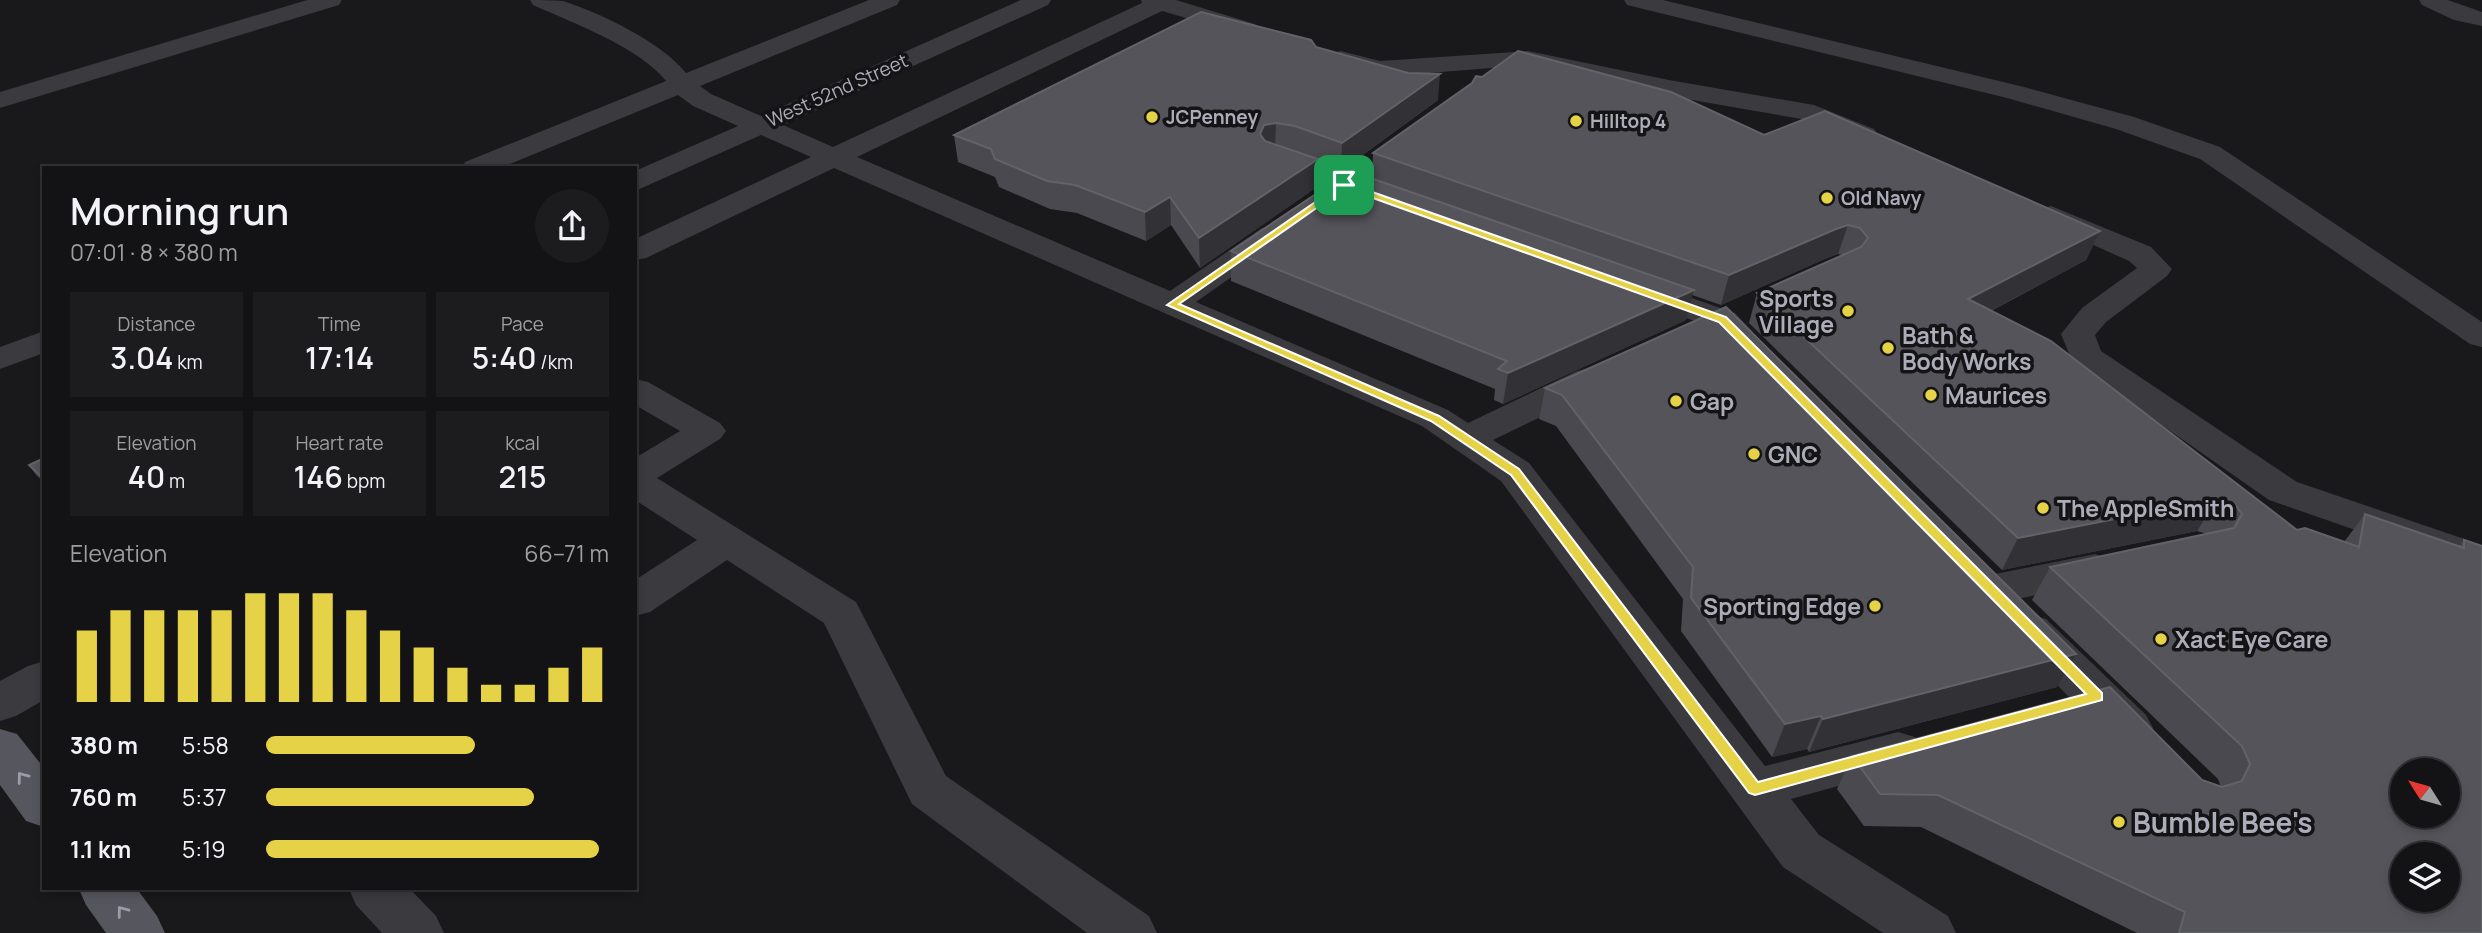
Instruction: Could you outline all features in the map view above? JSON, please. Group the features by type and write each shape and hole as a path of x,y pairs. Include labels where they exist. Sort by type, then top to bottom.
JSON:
{"main road":[{"path":"0,748 42,803"},
{"path":"106,890 138,933"}],"street":[{"path":"0,100 331,0"},
{"path":"541,0 610,30 666,65 682,85 702,100 1435,418 1515,472 1801,851 1929,933"},
{"path":"480,166 889,0"},
{"name":"West 52nd Street","path":"637,181 1040,0"},
{"path":"1635,0 2015,92 2125,123 2210,153 2482,337"},
{"path":"2430,0 2462,15 2482,19"},
{"path":"637,250 1156,1 1276,38"},
{"path":"1315,50 1379,69 1528,58 1669,88 1814,113 1889,145"},
{"path":"1276,160 1321,201 1409,208"},
{"path":"1171,305 1375,162"},
{"path":"2027,205 2140,254 2156,269 2094,315 2078,334 2085,356 2283,491 2482,560"},
{"path":"1605,278 1723,320 1770,368"},
{"path":"1685,337 1758,304"},
{"path":"0,359 42,342"},
{"path":"1466,439 1621,365"},
{"path":"637,391 707,431 637,474"},
{"path":"637,483 841,613 929,790 1130,933"},
{"path":"637,600 727,540"},
{"path":"2133,561 1981,580 2152,751"},
{"path":"0,704 42,679"},
{"path":"2045,711 2097,696"},
{"path":"1755,789 1940,739"},
{"path":"376,890 417,933"}],"building":[{"path":"1201,12 1311,40 1316,47 1408,73 1440,74 1342,143 1295,126 1276,123 1264,125 1260,134 1265,141 1318,159 1199,238 1170,197 1145,212 1075,185 1047,181 995,159 991,149 954,135"},
{"path":"1518,51 1671,92 1764,135 1825,111 2100,231 1968,299 2051,341 2297,530 2305,528 2359,547 2365,514 2464,548 2464,540 2482,546 2482,933 2179,933 2185,912 1938,795 1880,794 1852,756 2110,687 2202,780 2222,787 2242,781 2250,764 2242,746 2050,567 2234,528 2242,514 2234,503 2217,499 2018,538 1757,293 1861,247 1868,238 1860,228 1848,225 1836,229 1729,275 1373,153 1472,83 1476,76 1482,77"},
{"path":"1350,171 1694,290 1508,373 1498,369 1507,361 1231,251"},
{"path":"1726,307 2076,654 1823,719 1821,716 1785,724 1691,598 1693,567 1562,395 1545,388"},
{"path":"42,459 42,477 29,465"}],"place":[{"name":"JCPenney","path":"1152,117"},
{"name":"Hilltop 4","path":"1576,121"},
{"name":"Old Navy","path":"1827,198"},
{"name":"Sports Village","path":"1848,311"},
{"name":"Bath & Body Works","path":"1888,348"},
{"name":"Maurices","path":"1931,395"},
{"name":"Gap","path":"1676,401"},
{"name":"GNC","path":"1754,454"},
{"name":"The AppleSmith","path":"2043,508"},
{"name":"Sporting Edge","path":"1875,606"},
{"name":"Xact Eye Care","path":"2161,639"},
{"name":"Bumble Bee's","path":"2119,822"}],"route":[{"path":"1344,185 1723,320 2097,696 1755,789 1515,472 1435,418 1171,305 1344,185"}]}
